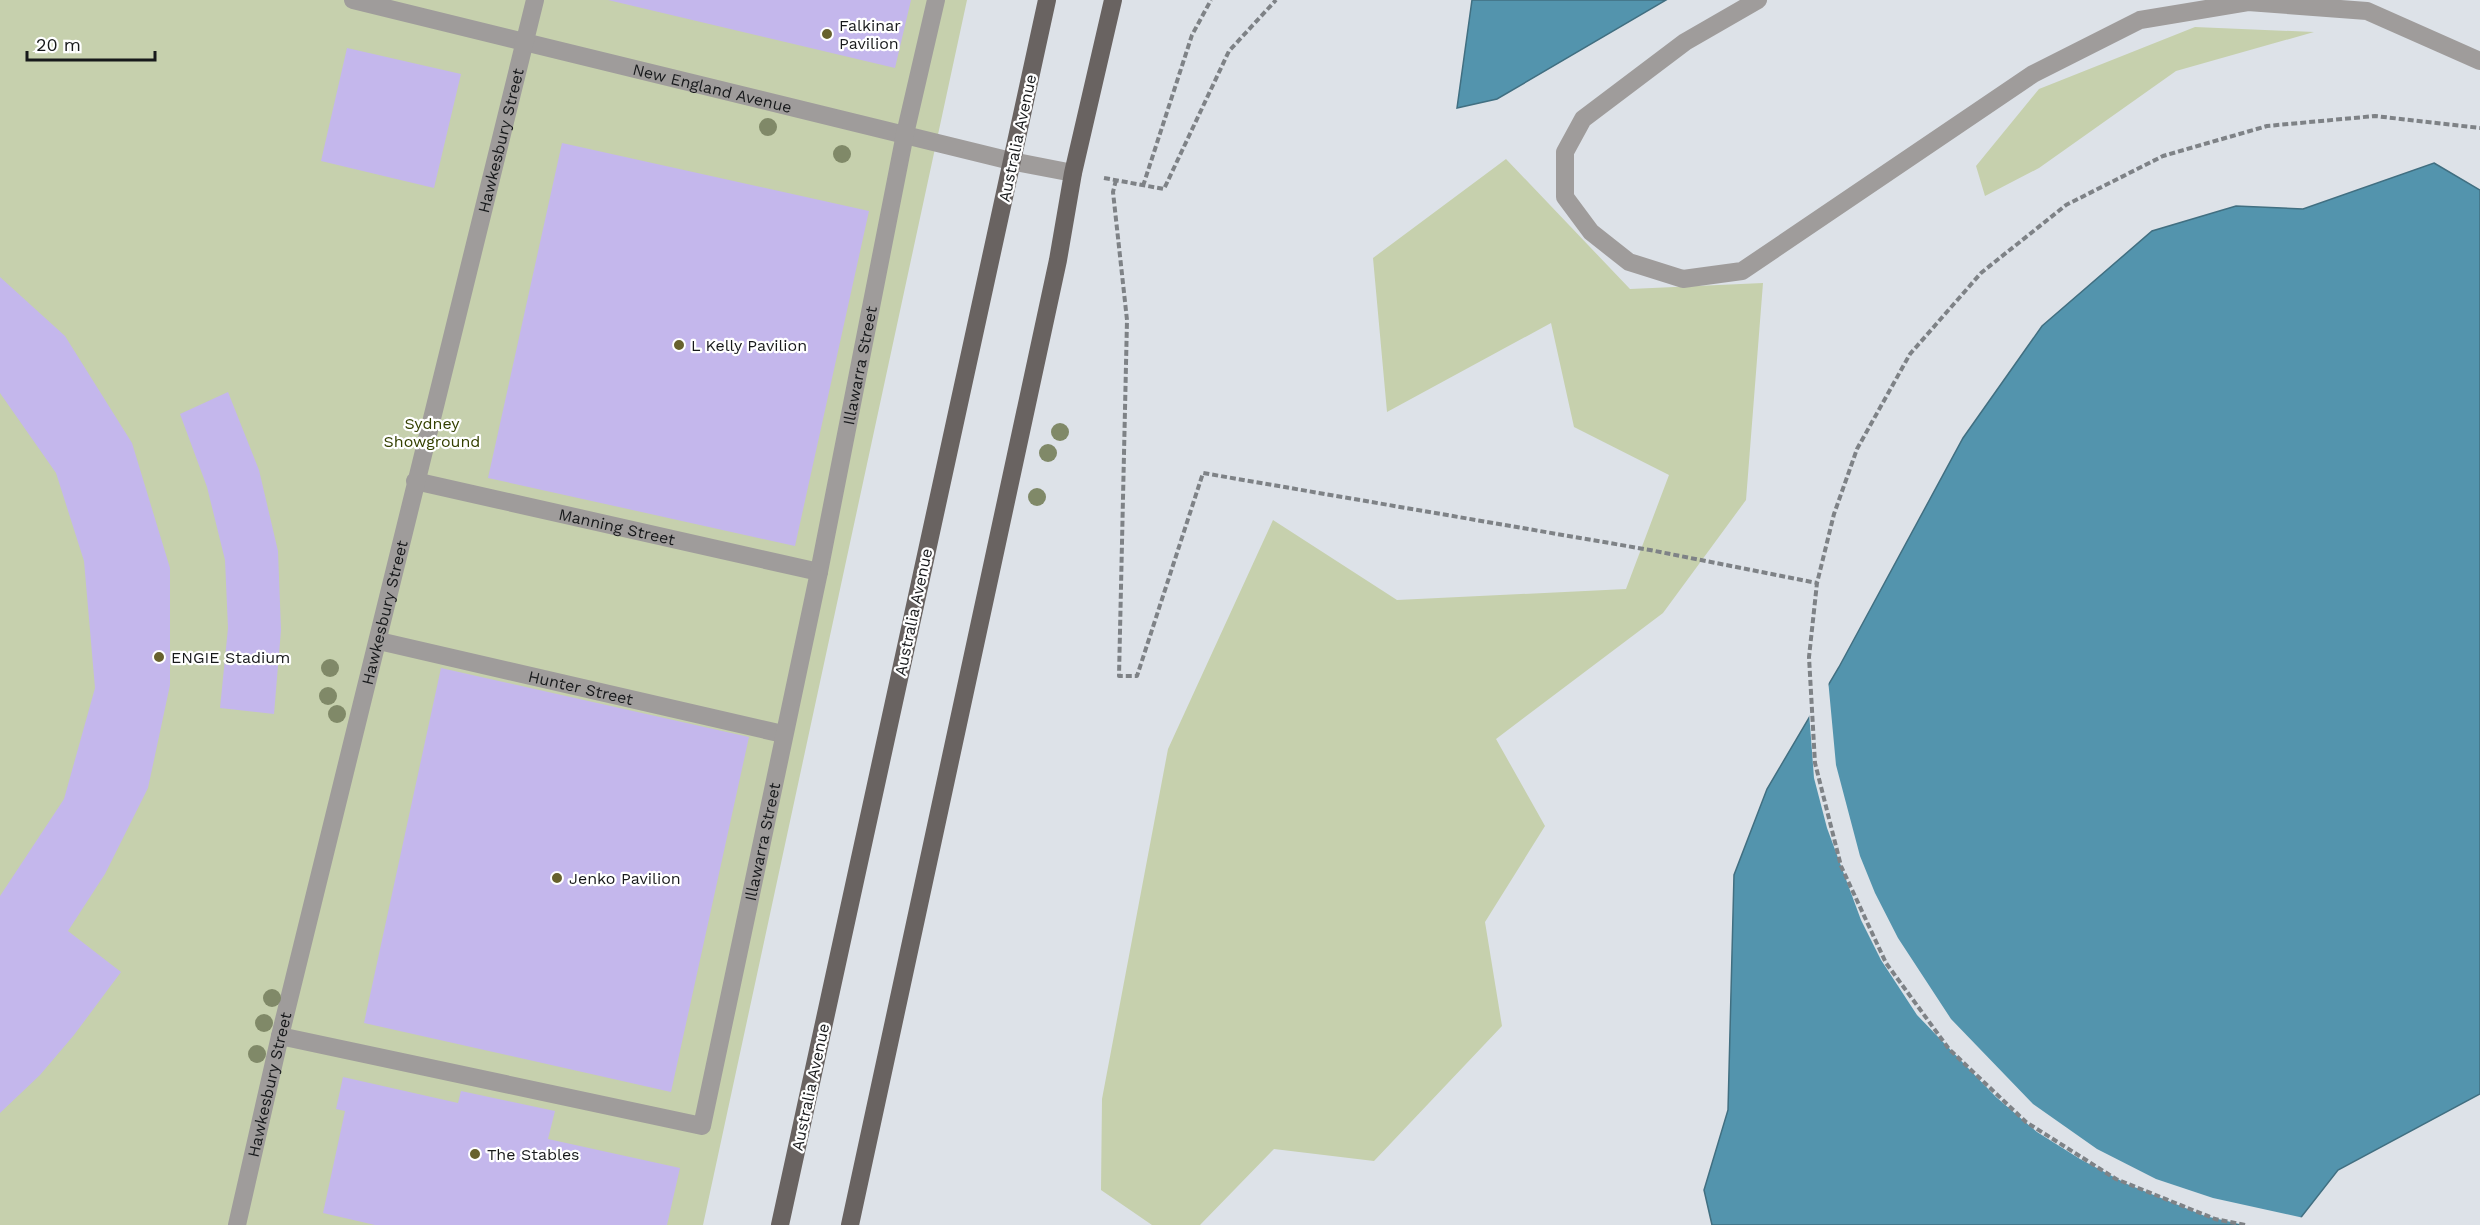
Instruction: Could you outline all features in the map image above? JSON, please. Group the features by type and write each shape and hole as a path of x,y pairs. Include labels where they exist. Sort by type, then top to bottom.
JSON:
{"main road":[{"name":"Australia Avenue","path":"780,1225 1047,0"},
{"path":"850,1225 1058,260 1073,173 1113,0"}],"street":[{"name":"New England Avenue","path":"353,0 941,142 1011,161 1073,173"},
{"name":"Hawkesbury Street","path":"237,1225 280,1036 379,641 415,481 536,0"},
{"name":"Illawarra Street","path":"280,1036 702,1126 819,572 905,134 936,0"},
{"path":"1758,0 1685,42 1582,119 1565,152 1565,197 1591,232 1629,262 1683,279 1742,271 2033,74 2140,20 2248,2 2367,11 2480,61"},
{"name":"Manning Street","path":"415,481 819,572"},
{"name":"Hunter Street","path":"379,641 783,734"}],"path":[{"path":"1143,186 1192,35 1211,0"},
{"path":"1073,173 1164,189 1229,51 1276,0"},
{"path":"2245,1225 2215,1219 2116,1179 2026,1122 1949,1049 1886,963 1841,866 1815,763 1809,657 1817,583 1834,514 1857,449 1910,354 1981,273 2066,205 2163,156 2267,126 2375,116 2480,128"},
{"path":"1116,180 1113,192 1127,320 1119,676 1137,676 1203,473 1650,550 1817,583"}],"green space":[{"name":"Sydney Showground","path":"0,0 967,0 703,1225 0,1225"},
{"path":"2195,27 2314,32 2176,71 2039,168 1985,196 1976,166 2039,89"},
{"path":"1506,159 1630,289 1763,283 1746,500 1663,613 1496,739 1545,826 1485,922 1502,1026 1374,1161 1274,1149 1200,1225 1152,1225 1101,1190 1102,1099 1168,749 1273,520 1397,600 1626,589 1669,475 1574,427 1551,323 1387,412 1373,258"}],"water":[{"path":"1472,0 1666,0 1497,99 1457,108"},
{"path":"2434,163 2480,190 2480,1094 2338,1170 2295,1225 1712,1225 1704,1190 1728,1110 1734,875 1767,789 1839,667 1963,438 2042,326 2152,231 2236,206 2303,209"}],"pier":[{"path":"1828,679 1836,765 1860,856 1875,893 1898,938 1951,1019 2033,1104 2097,1149 2156,1179 2213,1198 2304,1218 2299,1225 2244,1225 2205,1216 2127,1184 2080,1159 2037,1132 1996,1097 1917,1015 1881,960 1861,920 1827,828 1814,778 1809,712"}],"building":[{"name":"Falkinar Pavilion","path":"608,0 911,0 895,68"},
{"path":"347,48 461,74 434,188 321,161"},
{"name":"L Kelly Pavilion","path":"562,143 869,211 795,546 488,478"},
{"path":"0,277 65,336 132,443 170,568 170,685 148,788 105,874 68,931 121,972 74,1035 40,1075 0,1113 0,896 64,799 95,688 84,561 56,473 0,393"},
{"path":"228,392 259,470 278,551 281,630 274,714 220,708 228,628 225,560 207,487 180,414"},
{"name":"Jenko Pavilion","path":"441,668 749,737 671,1092 364,1023"},
{"name":"The Stables","path":"343,1077 458,1103 461,1091 555,1111 548,1139 680,1168 667,1225 375,1225 323,1213 345,1111 336,1109"}],"place":[{"name":"Falkinar Pavilion","path":"827,34"},
{"name":"L Kelly Pavilion","path":"679,345"},
{"name":"ENGIE Stadium","path":"159,657"},
{"name":"Jenko Pavilion","path":"557,878"},
{"name":"The Stables","path":"475,1154"}]}
